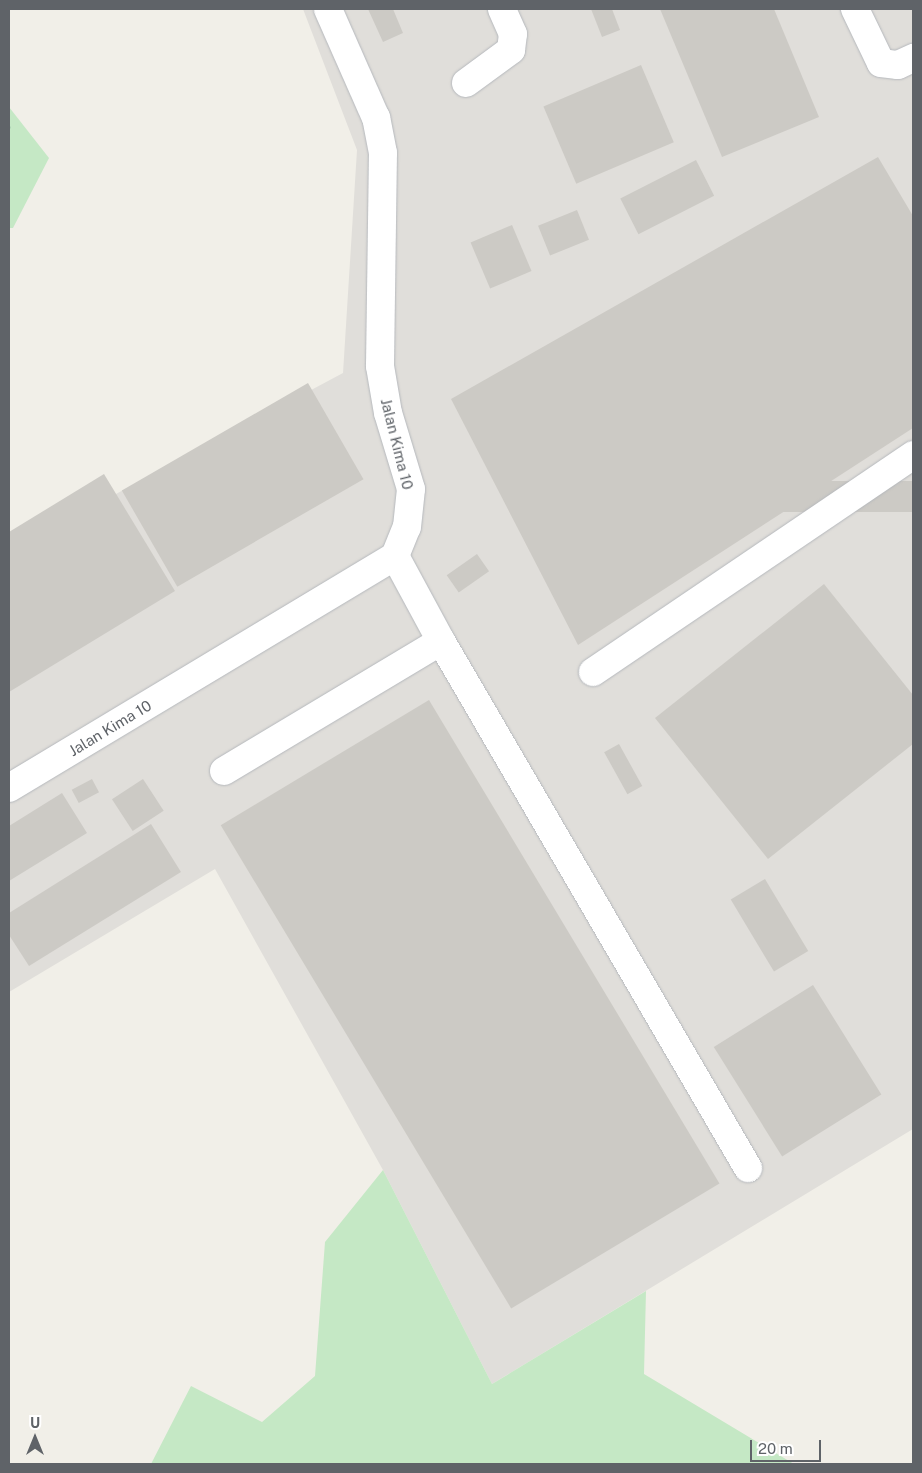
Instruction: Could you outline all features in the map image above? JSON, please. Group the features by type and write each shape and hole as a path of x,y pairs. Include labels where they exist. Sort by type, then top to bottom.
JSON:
{"street":[{"name":"Jalan Kima 10","path":"9,788 395,556 407,527 411,489 388,413 380,366 383,153 376,118 328,9"},
{"path":"466,83 511,50 513,34 502,9"},
{"path":"855,9 881,63 898,65 913,58"},
{"path":"593,672 913,455"},
{"path":"395,556 441,641 748,1168"},
{"path":"224,772 441,641"}],"shaded area":[{"path":"303,9 913,9 913,1129 492,1384 383,1170 215,869 9,992 9,551 343,373 357,150"}],"green space":[{"path":"9,107 49,158 13,228 9,228"},
{"path":"383,1170 492,1384 646,1291 644,1374 794,1464 151,1464 191,1386 262,1422 315,1376 325,1242"}],"building":[{"path":"368,9 393,9 403,33 383,42"},
{"path":"591,9 612,9 620,30 602,37"},
{"path":"660,9 774,9 819,117 722,157"},
{"path":"641,65 674,142 576,184 543,106"},
{"path":"878,157 913,216 913,428 578,645 451,399"},
{"path":"696,160 714,196 638,234 620,199"},
{"path":"577,210 589,240 550,255 538,226"},
{"path":"512,225 532,271 490,289 471,243"},
{"path":"308,383 364,479 177,587 122,491"},
{"path":"104,474 175,591 9,692 9,532"},
{"path":"670,481 913,481 913,512 670,512"},
{"path":"477,554 489,571 459,592 447,575"},
{"path":"824,584 913,695 913,744 768,859 655,718"},
{"path":"429,700 719,1183 511,1309 221,825"},
{"path":"619,744 642,786 627,794 604,752"},
{"path":"92,779 99,792 79,803 72,790"},
{"path":"143,779 164,811 133,831 112,799"},
{"path":"62,793 87,833 9,881 9,826"},
{"path":"151,824 181,872 29,966 9,935 9,913"},
{"path":"765,879 808,951 774,972 731,900"},
{"path":"813,985 881,1094 782,1156 714,1047"}]}
